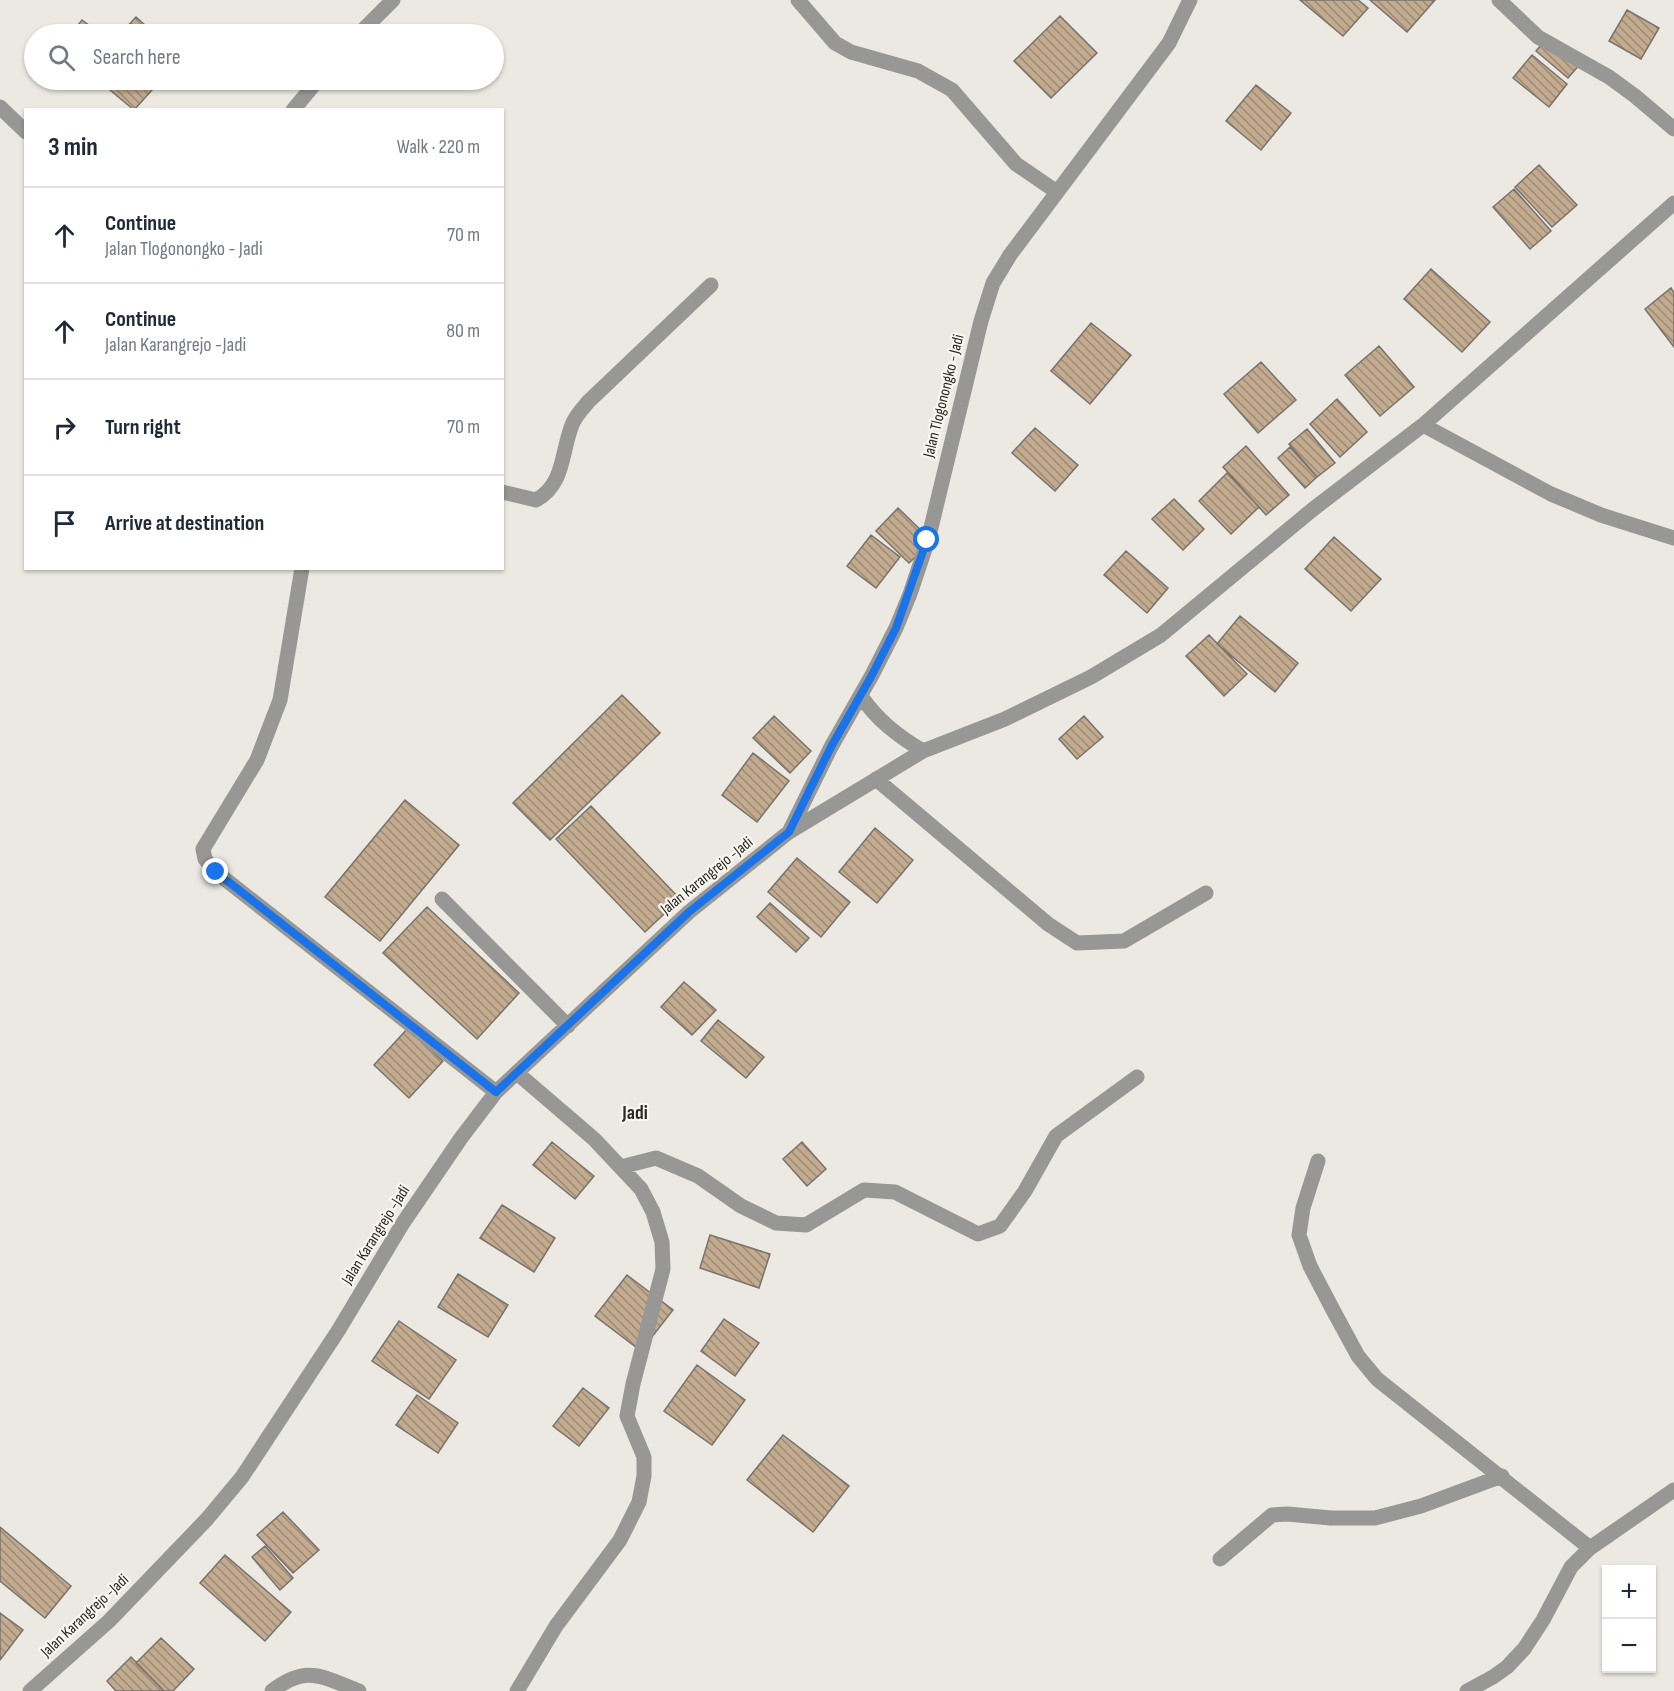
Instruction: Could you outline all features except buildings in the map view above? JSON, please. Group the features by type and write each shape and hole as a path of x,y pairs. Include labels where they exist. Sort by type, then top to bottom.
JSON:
{"street":[{"path":"369,24 393,0"},
{"path":"798,0 836,43 851,52 918,71 952,90 1016,164 1057,192"},
{"name":"Jalan Tlogonongko - Jadi","path":"789,832 831,747 861,696 896,628 927,540 981,321 993,283 1010,255 1169,43 1190,0"},
{"path":"1499,0 1538,38 1609,77 1674,129"},
{"path":"295,108 310,90"},
{"path":"0,107 24,130"},
{"name":"Jalan Karangrejo -Jadi","path":"30,1691 109,1621 207,1519 242,1477 338,1331 403,1223 461,1138 496,1092 689,912 789,832 923,751 1015,714 1091,677 1161,635 1312,510 1423,425 1674,203"},
{"path":"504,492 536,500 546,495 555,485 572,423 589,401 711,285"},
{"path":"1423,425 1551,494 1601,515 1674,538"},
{"path":"302,570 280,700 257,760 203,849 205,859 216,872 496,1092"},
{"path":"861,696 883,723 923,751"},
{"path":"876,779 1048,924 1077,943 1124,941 1206,893"},
{"path":"442,899 568,1026"},
{"path":"517,1073 594,1139 641,1189 653,1212 663,1242 663,1269 627,1416 644,1457 644,1476 639,1502 620,1540 556,1626 517,1691"},
{"path":"621,1167 656,1158 698,1176 741,1206 776,1222 806,1225 864,1190 896,1192 978,1234 1000,1226 1025,1191 1056,1136 1137,1077"},
{"path":"1318,1161 1303,1208 1299,1235 1310,1266 1358,1356 1377,1379 1590,1548"},
{"path":"1220,1559 1272,1515 1374,1518 1421,1506 1502,1476"},
{"path":"1467,1691 1507,1667 1524,1649 1543,1620 1571,1567 1590,1548 1674,1490"},
{"path":"272,1691 287,1680 303,1674 321,1676 359,1691"}],"district":[{"name":"Jadi","path":"635,1113"}],"route":[{"path":"216,872 496,1092 689,912 789,832 831,747 896,628 910,594 927,540"}]}
